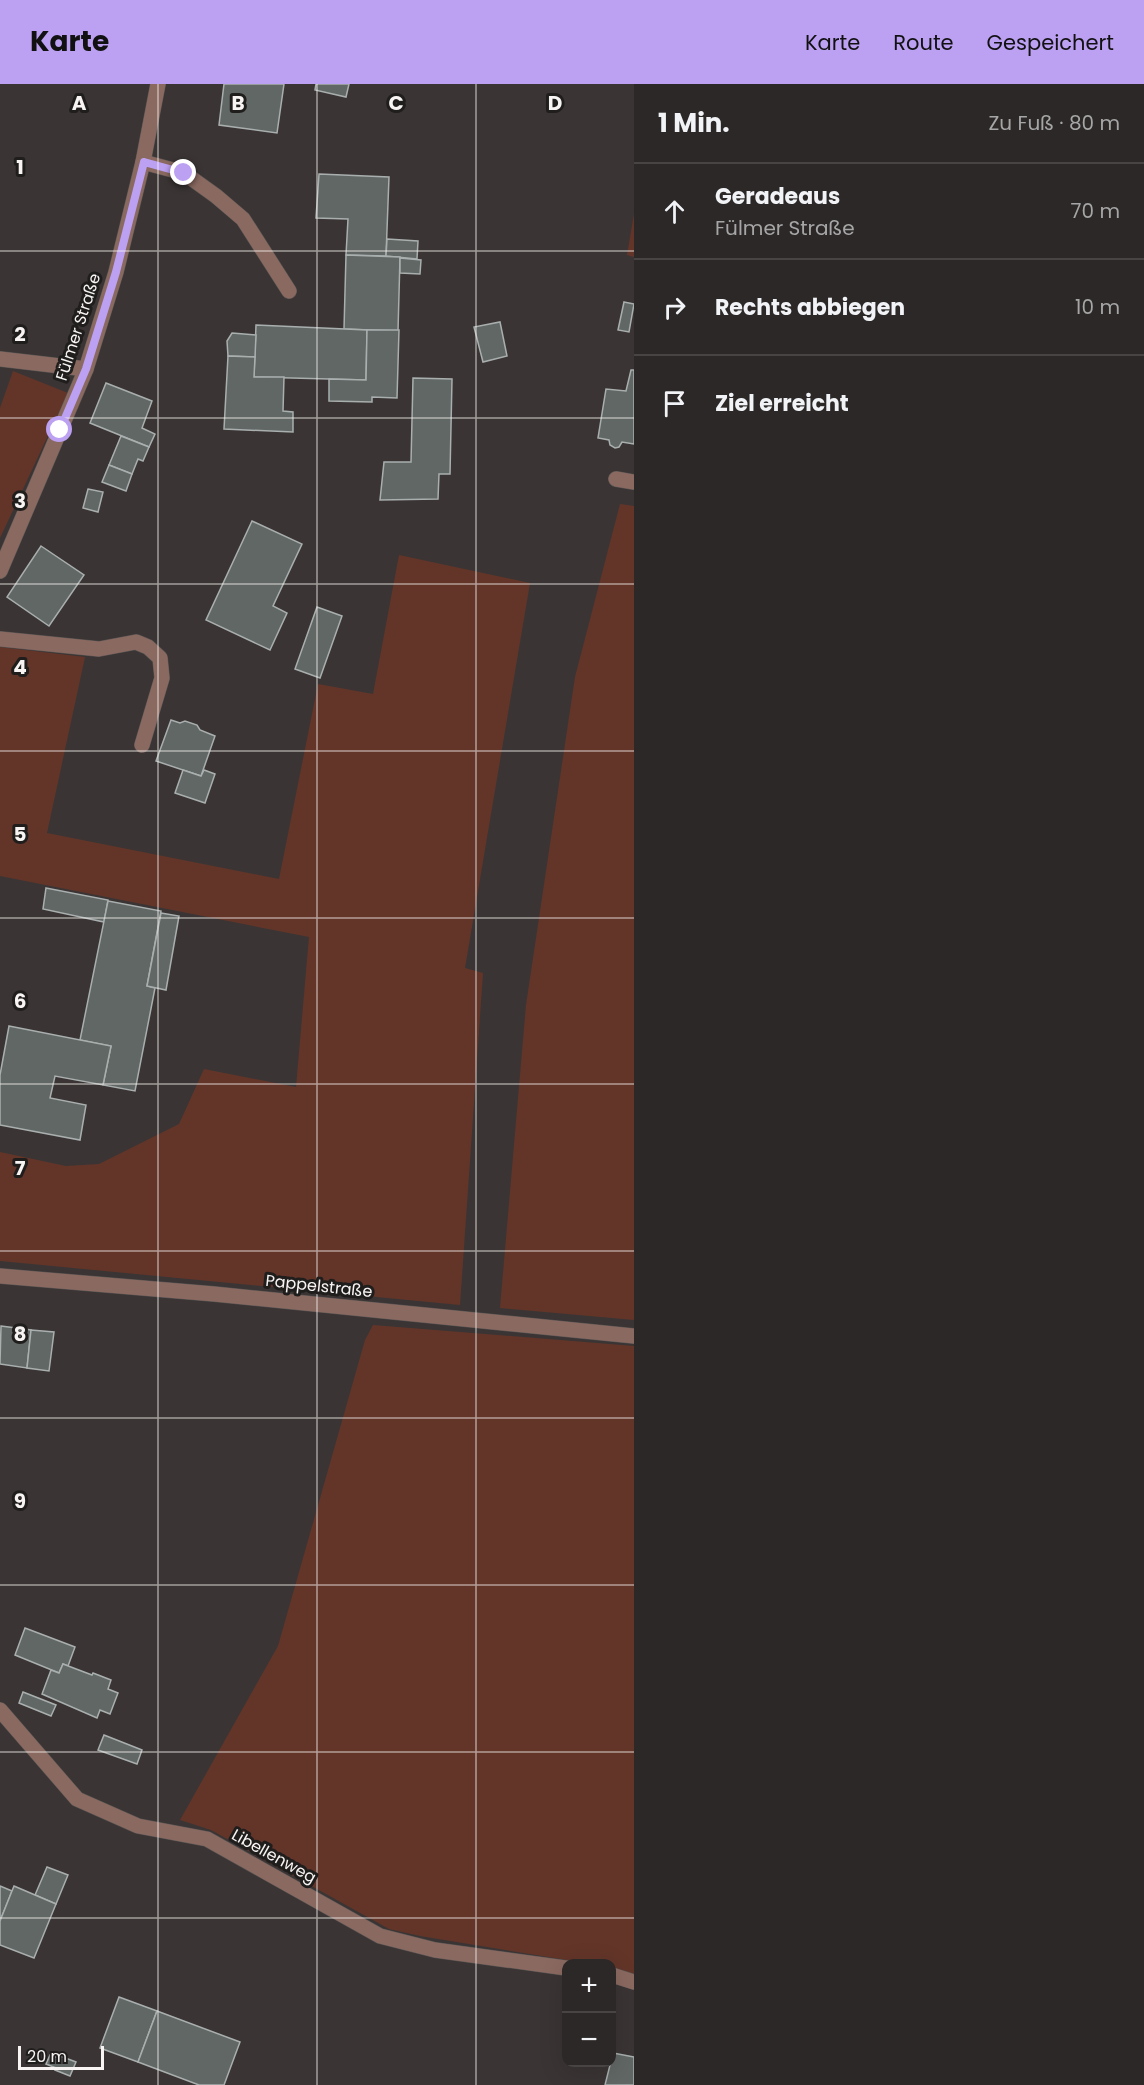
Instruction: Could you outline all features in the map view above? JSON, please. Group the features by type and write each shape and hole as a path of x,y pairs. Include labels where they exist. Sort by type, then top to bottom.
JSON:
{"street":[{"name":"Fülmer Straße","path":"0,571 86,369 116,272 144,162 158,84"},
{"path":"144,162 184,173 243,219 290,291"},
{"path":"0,359 86,369"},
{"path":"616,479 634,482"},
{"path":"0,639 99,649 136,642 148,647 160,658 162,678 142,746"},
{"name":"Pappelstraße","path":"0,1276 214,1293 634,1336"},
{"name":"Libellenweg","path":"0,1710 77,1798 138,1826 207,1839 380,1936 435,1950 562,1967"},
{"path":"616,1976 634,1982"}],"shaded area":[{"path":"634,214 634,257 627,255"},
{"path":"13,371 68,393 0,538 0,408"},
{"path":"620,504 634,506 634,1320 500,1308 526,1005 575,677"},
{"path":"399,555 530,583 465,968 483,973 460,1305 0,1261 0,1152 66,1166 99,1164 179,1124 204,1069 296,1087 309,937 0,876 0,647 85,657 47,833 279,879 318,684 373,694"},
{"path":"373,1325 634,1346 634,1975 616,1969 616,1959 562,1959 389,1929 211,1830 180,1820 278,1646 365,1340"}],"building":[{"path":"224,84 284,84 277,133 219,125"},
{"path":"316,84 349,84 346,97 315,90"},
{"path":"319,174 389,177 386,256 346,255 348,219 316,218"},
{"path":"387,239 418,241 417,259 386,256"},
{"path":"346,255 400,257 398,331 344,329"},
{"path":"400,258 421,260 420,274 400,273"},
{"path":"624,302 634,304 629,332 618,330"},
{"path":"500,322 507,356 483,362 474,327"},
{"path":"256,325 367,330 366,380 254,377"},
{"path":"367,330 399,330 397,398 372,397 372,402 329,401 329,379 366,380"},
{"path":"232,333 256,335 255,357 228,356 227,341"},
{"path":"228,356 255,357 254,377 284,377 283,411 293,412 293,432 224,429"},
{"path":"631,370 634,370 634,444 622,442 619,447 615,448 610,445 609,440 598,438 606,389 626,391"},
{"path":"413,378 452,379 450,474 439,474 438,499 380,500 384,462 411,462"},
{"path":"106,383 152,401 142,428 155,434 149,447 90,423"},
{"path":"121,436 149,447 143,461 138,459 132,474 109,465"},
{"path":"109,465 132,474 126,491 102,482"},
{"path":"88,489 103,492 98,512 83,508"},
{"path":"252,521 302,544 273,606 287,613 270,650 206,620"},
{"path":"41,546 84,575 49,626 7,597"},
{"path":"317,607 342,616 320,678 295,669"},
{"path":"171,720 197,725 200,730 215,736 201,776 156,761"},
{"path":"183,770 201,776 204,770 215,774 205,803 175,793"},
{"path":"46,888 108,900 104,922 43,909"},
{"path":"108,901 161,911 147,986 155,988 135,1091 103,1085 111,1046 80,1040"},
{"path":"161,913 179,916 166,990 147,986"},
{"path":"9,1026 111,1046 103,1085 55,1076 50,1098 86,1105 80,1140 0,1125 0,1075"},
{"path":"1,1326 31,1330 27,1368 0,1364"},
{"path":"31,1330 54,1332 49,1371 27,1368"},
{"path":"25,1628 75,1647 68,1666 63,1664 59,1673 15,1655"},
{"path":"63,1664 111,1680 108,1689 118,1693 110,1714 100,1710 97,1718 42,1694 51,1670 59,1673"},
{"path":"23,1692 56,1705 51,1716 19,1703"},
{"path":"104,1735 142,1750 137,1764 98,1750"},
{"path":"47,1867 68,1875 56,1904 35,1895"},
{"path":"0,1886 12,1891 0,1921"},
{"path":"14,1886 56,1904 34,1958 0,1945 0,1921"},
{"path":"119,1997 157,2011 138,2062 100,2048"},
{"path":"157,2011 240,2042 224,2085 199,2085 138,2062"},
{"path":"616,2054 634,2057 634,2085 605,2085 610,2067 616,2067"},
{"path":"50,2055 76,2062 70,2076 46,2064"}],"route":[{"path":"60,430 86,369 116,272 144,162 184,173"}]}
